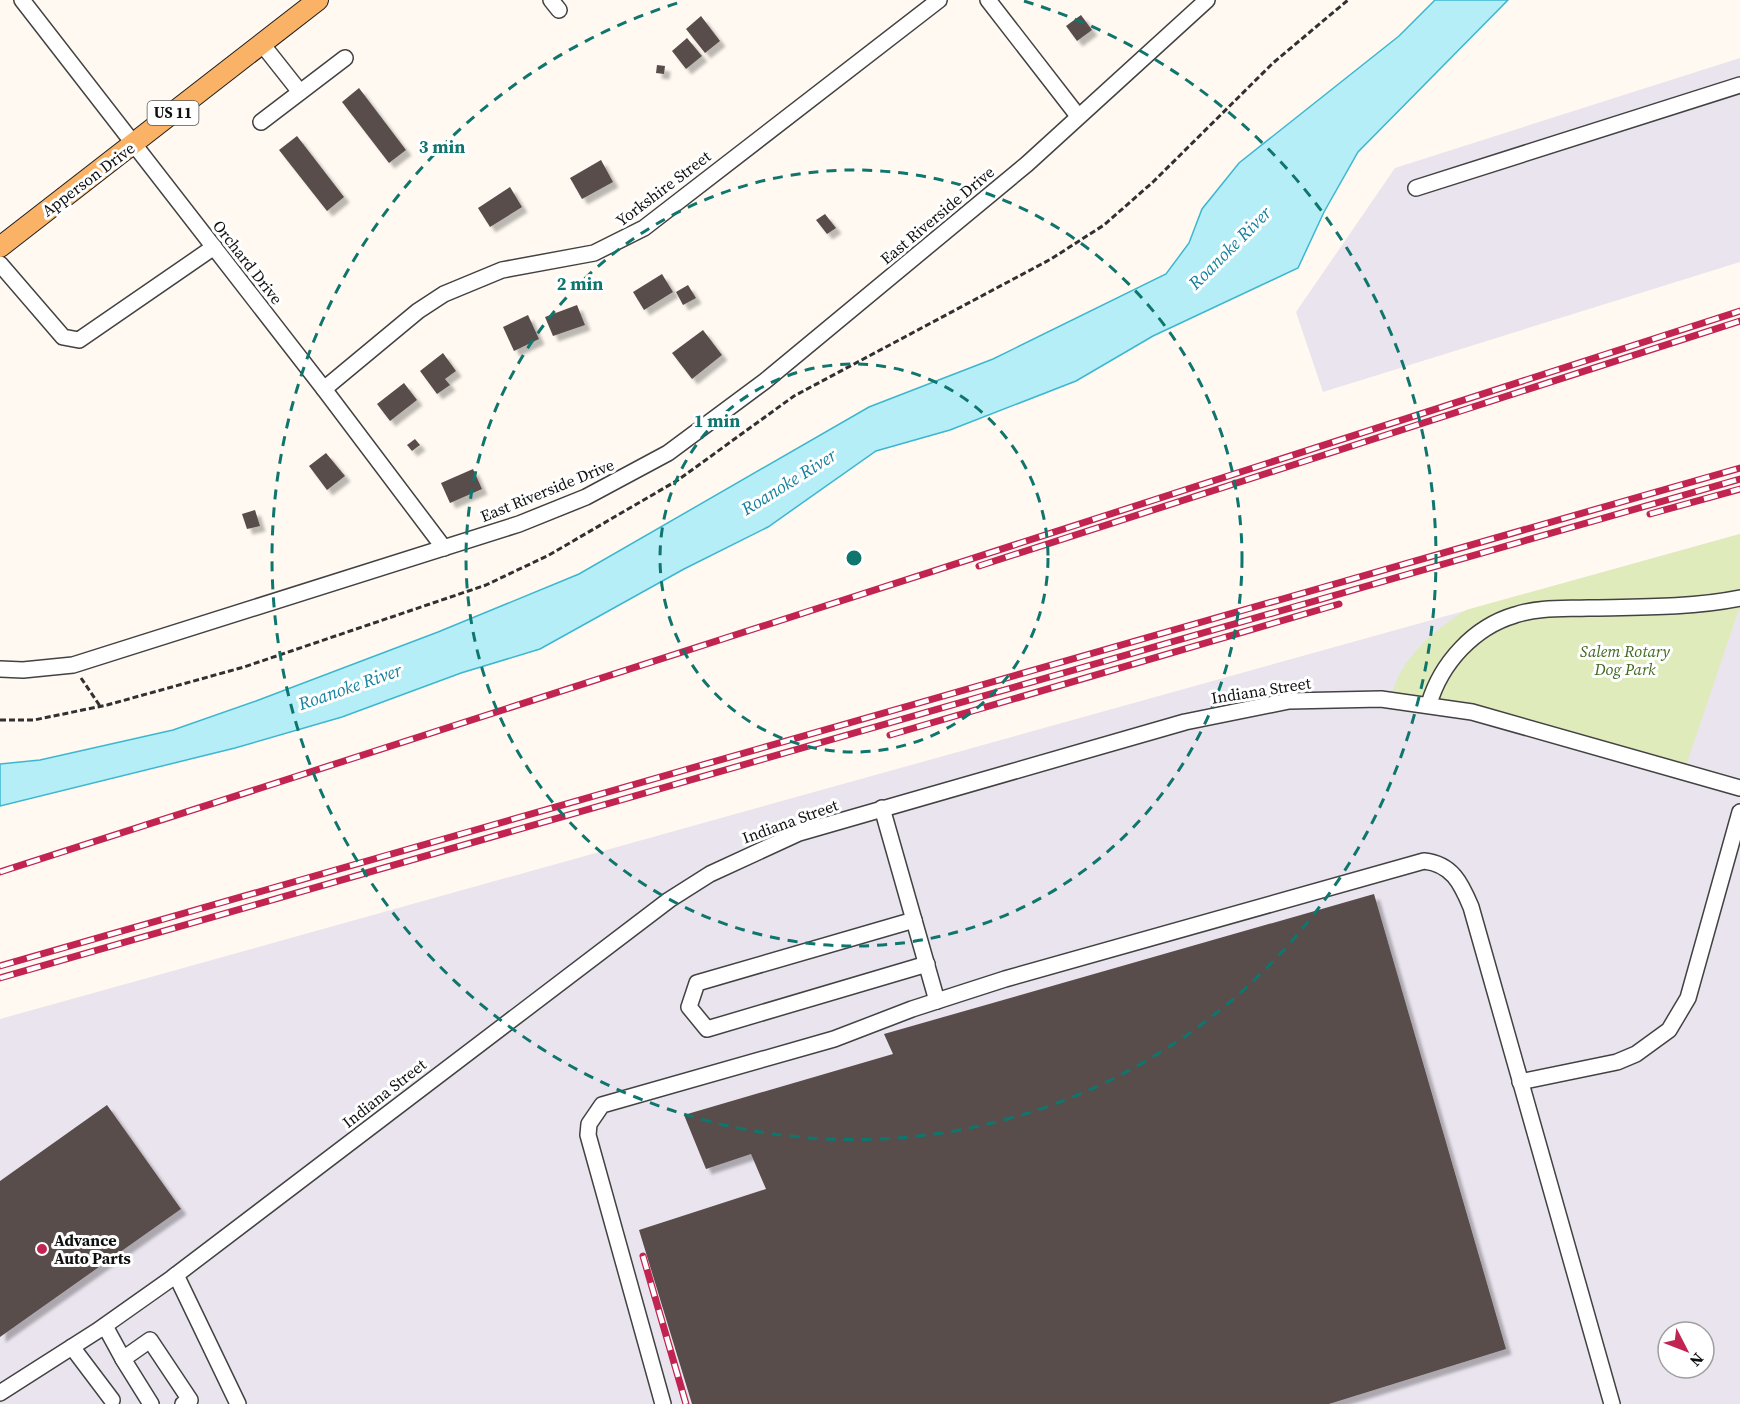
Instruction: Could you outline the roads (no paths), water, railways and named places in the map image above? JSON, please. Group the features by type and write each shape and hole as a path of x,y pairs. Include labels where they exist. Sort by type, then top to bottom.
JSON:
{"main road":[{"name":"Apperson Drive","path":"0,247 318,0"}],"street":[{"name":"Orchard Drive","path":"22,0 324,389 444,548"},
{"name":"Yorkshire Street","path":"324,389 418,311 444,294 502,270 594,253 644,228 939,0"},
{"path":"988,0 1078,116"},
{"name":"East Riverside Drive","path":"0,669 23,670 73,665 519,524 586,497 668,453 765,381 1027,164 1207,0"},
{"path":"262,44 300,92"},
{"path":"261,122 345,58"},
{"path":"1416,188 1740,85"},
{"path":"0,264 63,337 79,340 214,247"},
{"path":"1429,704 1443,672 1456,654 1479,633 1514,615 1540,609 1677,606 1740,598"},
{"name":"Indiana Street","path":"4,1396 176,1275 669,900 710,874 799,833 1174,724 1289,701 1335,698 1381,699 1429,704 1530,728 1740,788"},
{"path":"882,808 937,1001"},
{"path":"1520,1082 1617,1062 1636,1054 1669,1030 1688,998 1740,812"},
{"path":"663,1404 588,1135 594,1113 610,1101 834,1040 937,1001 1424,861 1434,862 1453,873 1471,908 1612,1404"},
{"path":"914,920 697,983 689,1007 707,1029 927,964"},
{"path":"176,1275 238,1404"},
{"path":"105,1326 152,1404"},
{"path":"123,1359 150,1340 190,1400 183,1404"},
{"path":"72,1347 112,1400"}],"water":[{"name":"Roanoke River","path":"1435,0 1508,0 1358,152 1324,212 1298,268 1153,336 1076,381 950,430 876,451 768,527 684,569 540,649 461,673 342,717 235,748 0,806 0,764 40,760 173,730 438,632 579,574 869,407 993,359 1166,274 1189,243 1202,209 1239,163 1399,36"}],"railway":[{"path":"0,872 1740,311"},
{"path":"979,566 1740,321"},
{"path":"0,966 1740,468"},
{"path":"0,978 1740,479"},
{"path":"1650,514 1740,489"},
{"path":"890,735 1339,604"},
{"path":"643,1256 686,1404"}],"place":[{"name":"Advance Auto Parts","path":"42,1249"}],"park label":[{"name":"Salem Rotary Dog Park","path":"1625,660"}]}
